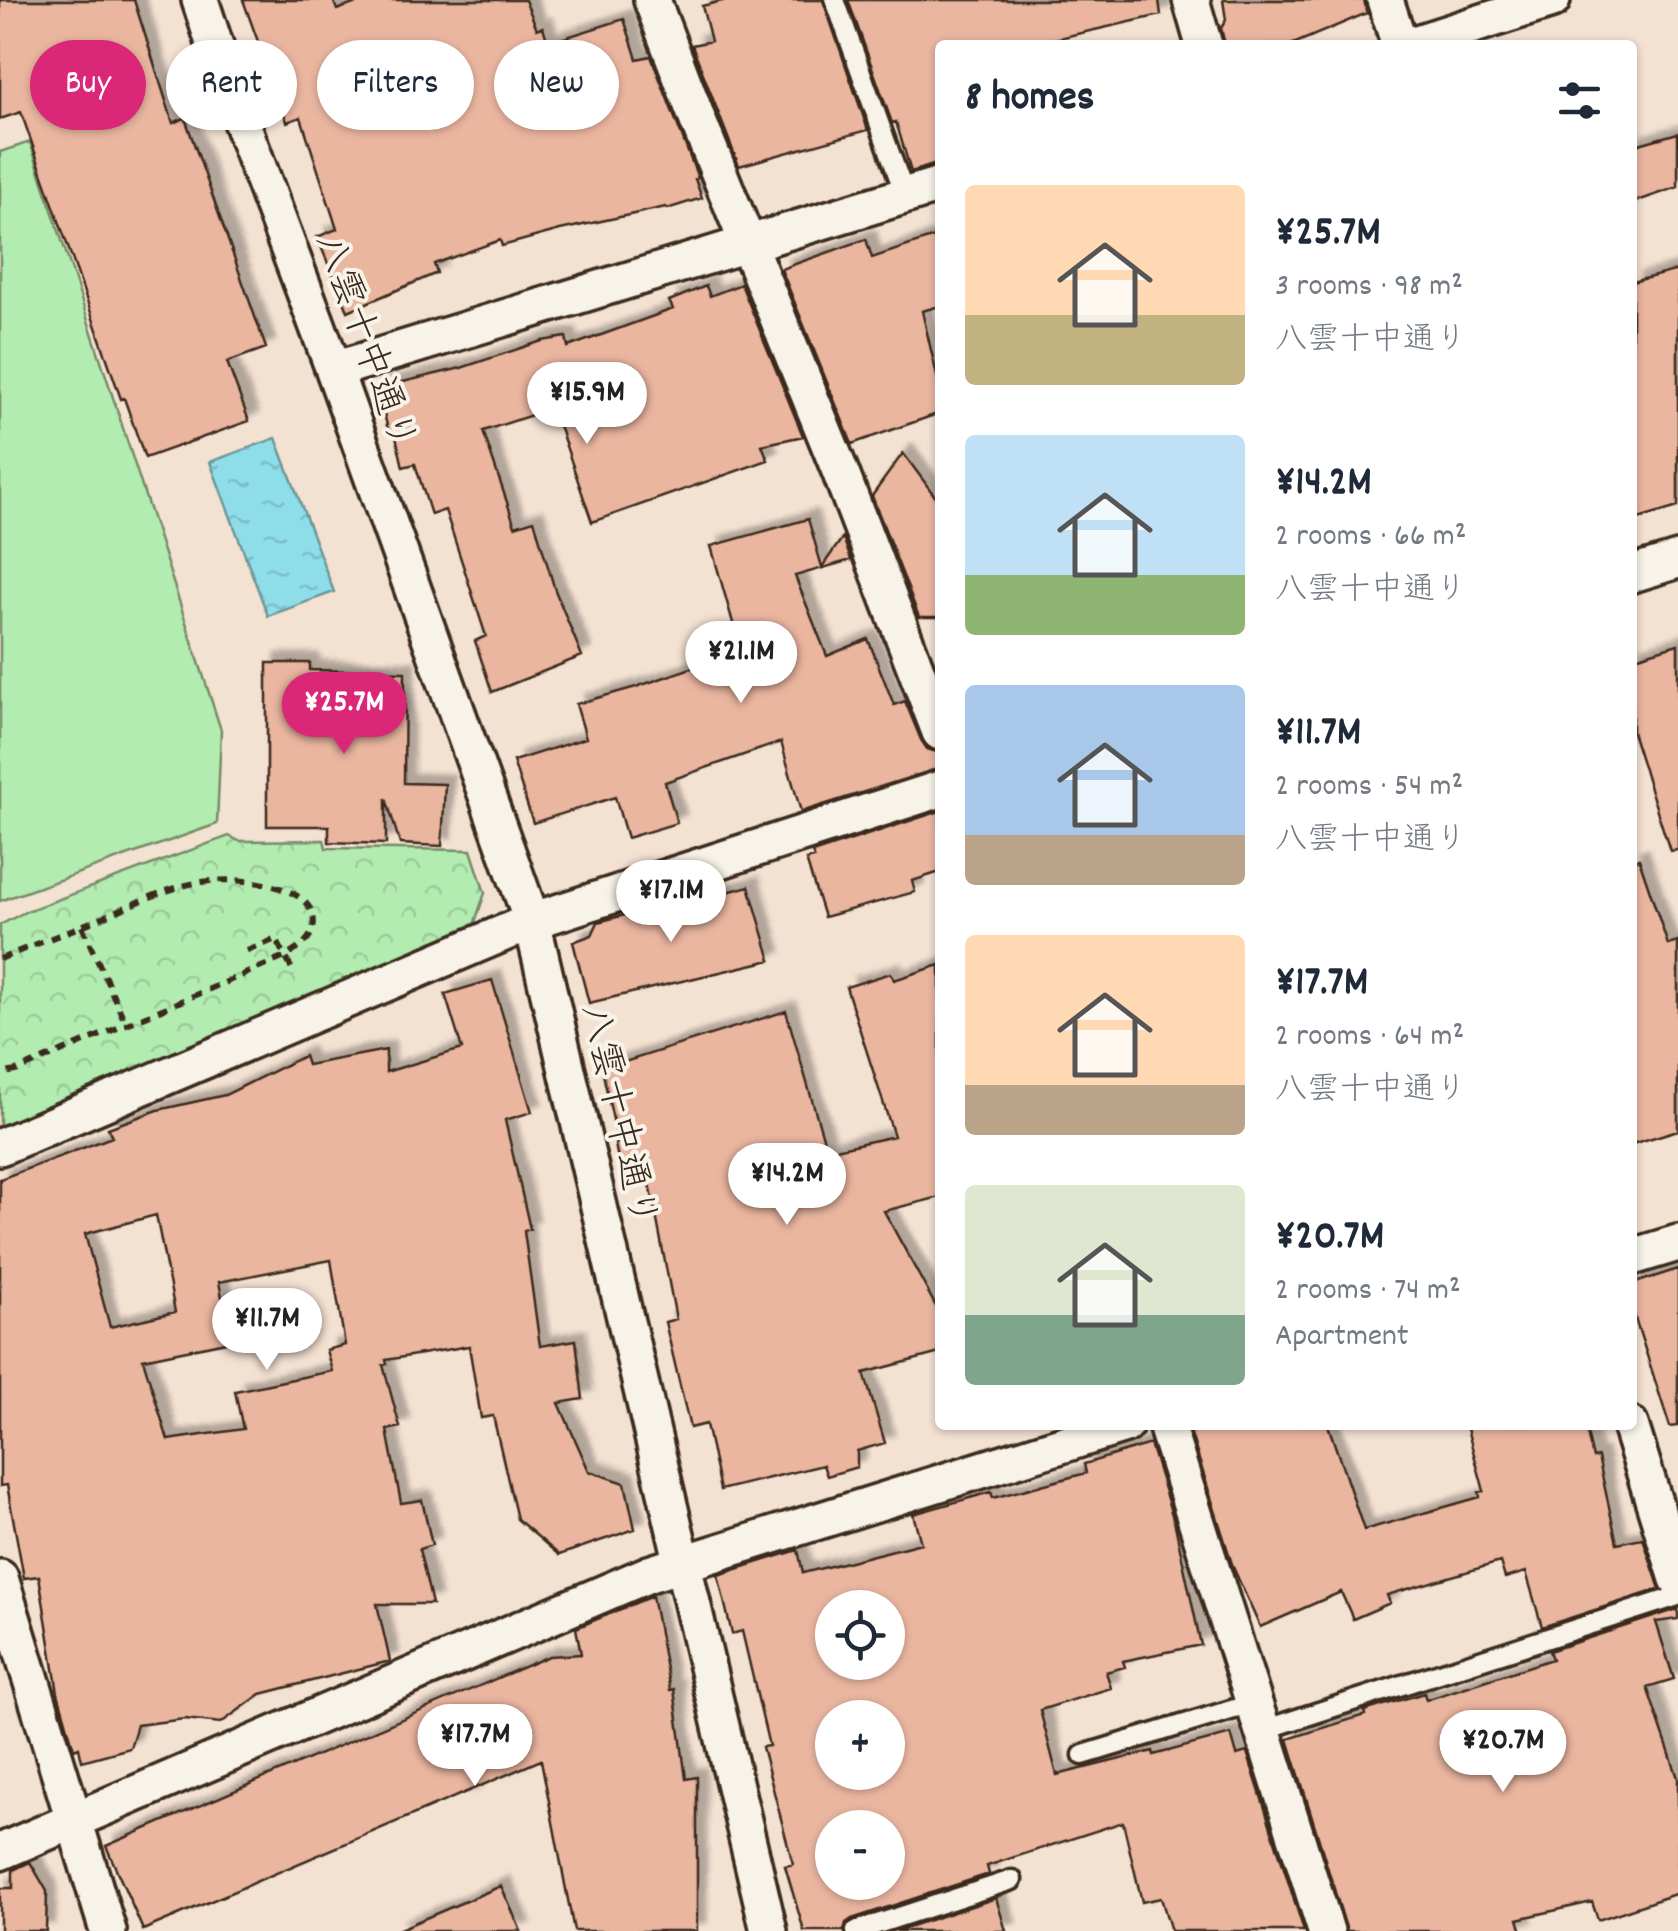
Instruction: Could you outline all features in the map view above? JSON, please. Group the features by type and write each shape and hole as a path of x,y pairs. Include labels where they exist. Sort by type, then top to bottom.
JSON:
{"street":[{"name":"八雲十中通り","path":"200,0 532,921 769,1931"},
{"path":"652,0 935,719"},
{"path":"1190,0 1202,40"},
{"path":"1385,0 1398,40"},
{"path":"1427,40 1552,0"},
{"path":"334,370 935,187"},
{"path":"1637,572 1678,560"},
{"path":"0,1148 532,921 935,791"},
{"path":"1637,1255 1678,1243"},
{"path":"0,1852 649,1574 1109,1430"},
{"path":"1168,1430 1326,1931"},
{"path":"1632,1430 1678,1578"},
{"path":"0,1578 108,1931"}],"lane":[{"path":"835,0 905,196"},
{"path":"1083,1756 1258,1716 1678,1596"},
{"path":"856,1931 1012,1880"}],"path":[{"path":"0,958 182,886 210,881 237,881 292,891 307,901 315,923 302,946 286,957 16,1072 0,1074"},
{"path":"82,926 126,1024"},
{"path":"247,951 276,939 294,975"}],"green space":[{"path":"30,142 221,730 217,824 0,901 0,152"},
{"path":"229,836 239,841 324,840 326,848 471,850 485,893 474,925 0,1129 0,925 27,911"}],"water":[{"path":"276,438 334,592 268,616 210,462"}],"building":[{"path":"0,0 134,0 166,101 166,130 189,130 266,348 227,362 249,421 145,458 21,112 0,119"},
{"path":"243,0 333,0 337,10 365,0 525,0 537,29 543,27 547,40 494,40 494,130 619,130 619,40 558,40 624,19 637,59 651,56 702,198 502,246 500,240 434,264 437,273 348,311 317,237 337,229 301,117 297,118 297,40 257,40"},
{"path":"726,0 823,0 868,130 739,166 692,45 711,41 702,6"},
{"path":"848,0 1159,0 1161,15 1050,40 935,40 935,165 911,172 896,122 892,123"},
{"path":"1223,0 1364,0 1367,13 1303,40 1224,40 1221,28 1226,20"},
{"path":"1678,133 1678,187 1637,201 1637,145"},
{"path":"935,237 935,307 922,311 935,367 935,415 852,444 781,269 866,239 872,258"},
{"path":"1678,270 1678,507 1637,519 1637,281"},
{"path":"741,284 803,436 762,445 768,460 592,522 553,408 483,431 515,526 534,520 555,590 582,656 492,692 475,641 486,636 445,510 431,515 415,464 403,467 395,432 389,434 378,388 461,368 542,341 566,337 568,347 673,309 669,301 706,286 710,296"},
{"path":"903,453 935,496 935,617 919,617 872,496"},
{"path":"808,519 822,567 843,537 851,560 795,576 827,656 868,639 894,705 905,701 921,740 927,749 935,751 935,770 801,812 781,742 665,782 677,823 627,838 615,797 533,823 513,761 586,738 576,704 741,651 711,546"},
{"path":"1678,644 1678,850 1670,851 1637,748 1637,656"},
{"path":"267,663 310,663 310,670 405,672 404,783 445,784 442,846 400,844 386,798 386,844 329,842 329,826 267,826"},
{"path":"935,813 935,874 912,881 915,892 824,917 806,860 814,858 812,853"},
{"path":"1637,859 1668,945 1678,942 1678,1130 1637,1142"},
{"path":"749,886 771,960 589,1003 573,942 592,935 598,922"},
{"path":"935,967 935,1198 884,1211 935,1305 935,1354 864,1373 885,1443 857,1451 857,1467 827,1476 823,1465 720,1490 706,1424 690,1428 665,1322 676,1319 650,1184 624,1189 602,1069 786,1011 827,1151 894,1136 846,987 891,973 894,980"},
{"path":"492,980 532,1112 505,1120 530,1229 524,1231 540,1346 576,1340 583,1399 559,1403 589,1471 625,1483 635,1529 559,1555 517,1519 493,1416 481,1418 469,1346 386,1360 383,1365 400,1427 387,1430 401,1503 422,1500 432,1545 419,1549 432,1604 377,1604 390,1661 261,1694 221,1723 185,1719 137,1725 130,1748 82,1761 79,1747 74,1749 58,1693 39,1576 24,1578 7,1485 0,1486 0,1179 112,1137 108,1128 158,1110 225,1095 304,1056 307,1065 386,1050 386,1072 462,1049 445,994","holes":["156,1215 175,1312 110,1327 85,1234","331,1260 345,1345 326,1350 332,1371 235,1391 243,1429 168,1440 143,1359 231,1341 219,1282"]},
{"path":"1678,1269 1678,1426 1670,1427 1637,1325 1637,1282"},
{"path":"1190,1430 1330,1430 1364,1530 1480,1497 1479,1492 1484,1491 1467,1430 1586,1430 1593,1458 1598,1457 1617,1543 1643,1538 1660,1589 1542,1627 1526,1572 1505,1578 1500,1562 1387,1595 1390,1603 1353,1619 1341,1592 1260,1627 1233,1567"},
{"path":"1150,1444 1175,1525 1201,1645 1123,1661 1125,1667 1106,1672 1111,1688 1040,1710 1057,1775 1231,1734 1237,1755 1247,1752 1304,1931 1171,1931 1161,1898 1142,1902 1123,1822 987,1866 989,1874 852,1919 844,1931 804,1931 785,1866 793,1864 762,1747 769,1746 742,1631 732,1634 718,1575 798,1550 803,1573 921,1543 913,1514 991,1492 993,1498 1086,1473 1084,1464"},
{"path":"652,1596 670,1690 674,1689 686,1779 697,1777 697,1931 574,1931 541,1760 143,1930 106,1846 549,1656 581,1654 576,1628"},
{"path":"1678,1609 1678,1619 1656,1622 1674,1679 1647,1687 1678,1778 1678,1893 1598,1920 1592,1902 1518,1919 1522,1931 1347,1931 1288,1739 1365,1715 1364,1711 1424,1693 1426,1700 1552,1659 1549,1651"},
{"path":"30,1862 47,1891 46,1931 0,1931 0,1888 13,1888 13,1870"},
{"path":"501,1886 521,1931 395,1931"},
{"path":"996,1898 1006,1931 896,1931"}]}
